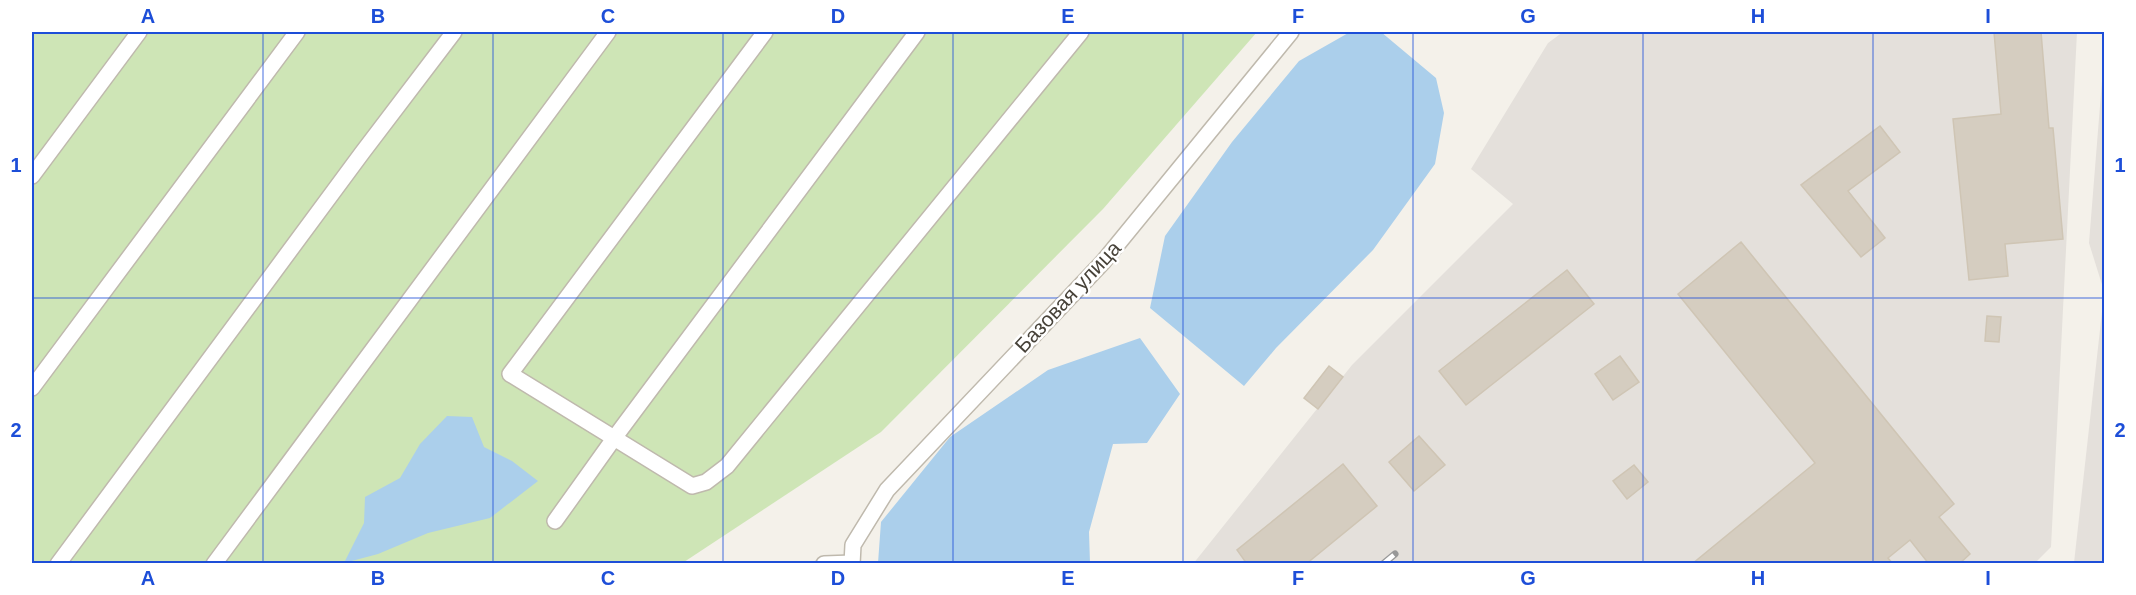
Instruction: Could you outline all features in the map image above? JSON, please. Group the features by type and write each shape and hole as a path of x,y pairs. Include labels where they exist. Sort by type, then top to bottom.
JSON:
{"street":[{"path":"32,176 139,32"},
{"path":"32,388 297,32"},
{"path":"58,564 454,32"},
{"path":"214,564 608,32"},
{"path":"765,32 510,374 692,486 706,482 727,465 1081,32"},
{"path":"555,521 917,32"},
{"name":"Базовая улица","path":"852,563 853,545 887,490 1103,262 1291,32"},
{"path":"824,564 852,563"}],"shaded area":[{"path":"1563,32 2077,32 2051,547 2035,563 1193,564 1352,365 1513,204 1471,169 1548,43"},
{"path":"2104,56 2104,291 2089,243"},
{"path":"2104,294 2104,563 2074,563"}],"green space":[{"path":"32,32 1257,32 1103,209 881,432 681,564 32,563"}],"water":[{"path":"1350,32 1381,32 1436,78 1444,113 1435,164 1373,250 1276,348 1244,386 1150,308 1165,236 1232,142 1299,61"},
{"path":"1140,338 1180,394 1147,443 1113,444 1089,532 1090,563 878,563 881,522 950,437 1048,370"},
{"path":"447,416 472,417 484,447 512,461 538,481 490,518 428,533 378,554 344,563 364,523 365,497 400,478 420,444"}],"building":[{"path":"1994,32 2041,32 2049,128 2053,128 2063,239 2005,244 2008,276 1969,280 1953,119 2001,114"},
{"path":"1880,126 1900,152 1848,191 1885,238 1861,257 1801,185"},
{"path":"1741,242 1954,504 1939,517 1970,554 1959,564 1929,564 1910,540 1888,558 1893,564 1692,564 1815,463 1678,294"},
{"path":"1567,270 1594,304 1466,405 1439,371"},
{"path":"1987,316 2001,317 1999,342 1985,341"},
{"path":"1620,356 1639,382 1613,400 1595,374"},
{"path":"1329,366 1343,377 1318,409 1304,398"},
{"path":"1419,436 1445,465 1414,491 1389,462"},
{"path":"1343,464 1377,506 1306,564 1247,564 1237,550"},
{"path":"1634,465 1648,482 1627,499 1613,481"}],"railway":[{"path":"1383,564 1395,554"}]}
